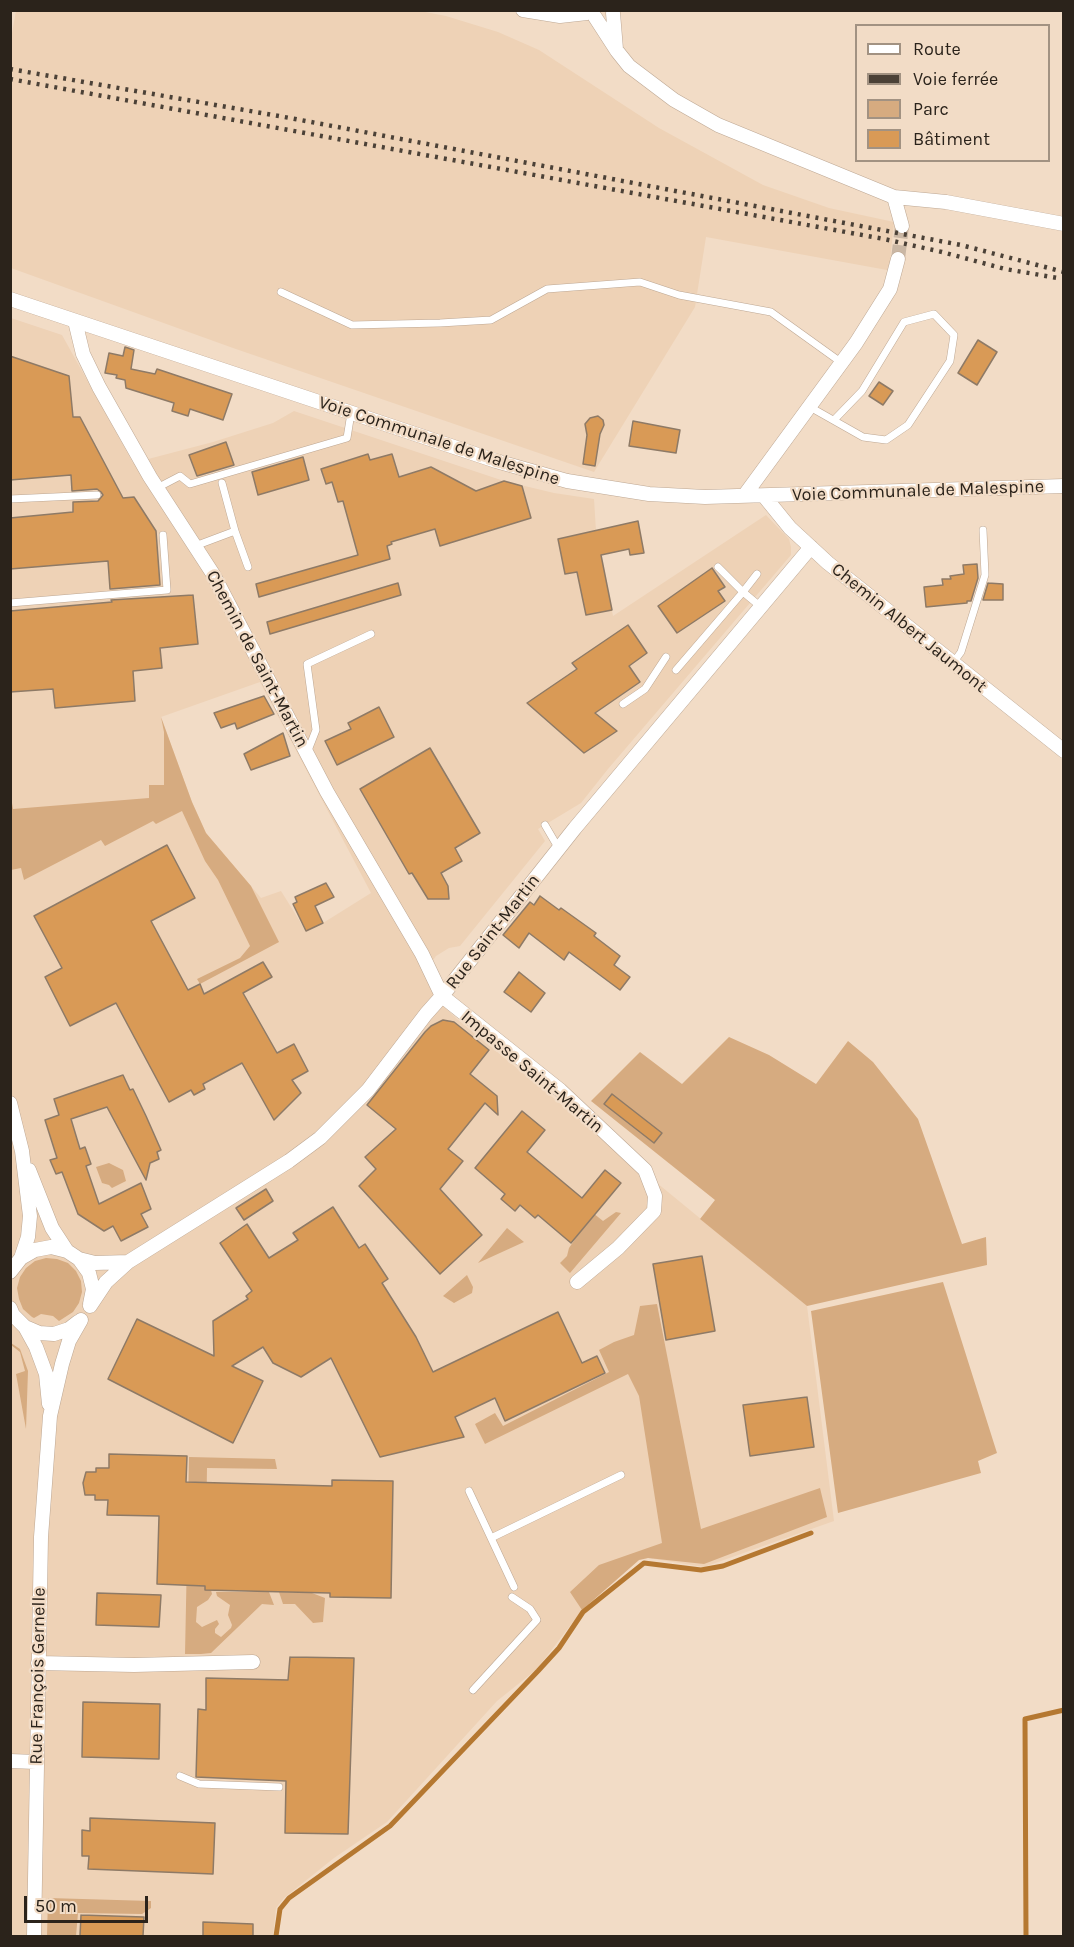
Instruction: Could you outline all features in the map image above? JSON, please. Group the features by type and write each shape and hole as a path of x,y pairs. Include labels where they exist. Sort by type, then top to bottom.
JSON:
{"street":[{"path":"523,10 550,12 560,16 588,13 604,17 614,12 616,51"},
{"path":"588,13 629,66 674,100 718,125 894,197 946,202 1064,225"},
{"path":"894,197 902,226"},
{"path":"744,496 856,343 890,289 898,259"},
{"name":"Voie Communale de Malespine","path":"10,299 496,461 567,481 649,494 705,497 1064,486"},
{"name":"Chemin de Saint-Martin","path":"75,321 83,354 99,387 157,488 213,574 327,792 422,954 442,996"},
{"name":"Chemin Albert Jaumont","path":"764,496 790,528 828,563 1064,751"},
{"name":"Rue Saint-Martin","path":"50,1416 69,1341 106,1282 128,1262 289,1161 320,1138 368,1090 559,849 811,547"},
{"name":"Impasse Saint-Martin","path":"442,996 560,1090 645,1170 654,1196 654,1211 618,1248 577,1282"},
{"path":"10,1103 16,1152 30,1216 28,1237 21,1258 10,1272"},
{"path":"16,1152 52,1228 67,1251"},
{"path":"21,1258 35,1250 51,1247 95,1263 128,1262"},
{"path":"79,1259 89,1273 93,1289 90,1306"},
{"path":"11,1313 25,1327 36,1347 46,1374 50,1416"},
{"path":"25,1327 39,1333 54,1334 69,1329 81,1320"},
{"name":"Rue François Gernelle","path":"34,1936 41,1537 50,1416"},
{"path":"38,1663 134,1665 253,1662"},
{"path":"10,1761 36,1762"}],"lane":[{"path":"281,292 352,325 440,323 491,320 547,289 639,282 679,295 771,312 842,363"},
{"path":"810,407 863,437 886,440 908,425 950,361 954,335 934,314 904,322 862,391 834,420"},
{"path":"157,488 180,476 190,484 348,438 351,413"},
{"path":"222,483 248,567"},
{"path":"10,499 97,495"},
{"path":"953,663 961,652 985,575 983,530"},
{"path":"195,546 235,531"},
{"path":"10,603 167,590 163,535"},
{"path":"718,567 742,592 761,607"},
{"path":"676,670 757,574"},
{"path":"307,753 316,730 308,664 371,634"},
{"path":"623,704 645,689 666,657"},
{"path":"545,825 559,849"},
{"path":"491,1538 621,1475"},
{"path":"469,1491 514,1587"},
{"path":"473,1690 537,1620 530,1609 512,1597"},
{"path":"180,1776 199,1784 279,1786"}],"shaded area":[{"path":"415,10 446,16 498,32 539,50 659,128 763,185 829,208 894,222 890,262 887,270 706,237 695,307 594,472 233,348 11,268 10,44 16,11"},
{"path":"11,318 62,335 133,463 273,423 294,411 504,481 554,493 594,499 596,531 613,616 766,515 789,539 791,555 581,803 538,829 545,841 460,946 449,948 436,956 424,973 437,1000 457,1019 807,1306 834,1521 704,1567 648,1558 639,1560 582,1610 537,1669 497,1701 387,1822 334,1858 284,1898 276,1908 273,1936 11,1936","holes":["260,682 371,893 306,931 281,891 261,898 206,833 192,802 161,717","243,993 277,1053 294,1045 308,1070 292,1080 301,1093 274,1119 204,994"]}],"green space":[{"path":"161,717 192,802 206,833 251,886 279,942 200,984 197,979 240,958 250,946 218,880 205,861 182,811 156,824 153,821 105,846 101,840 24,880 21,868 11,870 11,797 13,809 149,798 149,785 164,785 164,732"},
{"path":"729,1037 769,1055 816,1084 848,1041 873,1062 918,1119 962,1244 986,1237 987,1265 807,1306 700,1219 715,1200 591,1101 640,1052 682,1084"},
{"path":"109,1163 123,1170 126,1181 112,1188 102,1183 96,1167"},
{"path":"616,1212 621,1213 570,1273 560,1263 567,1256 569,1248 593,1213 603,1221"},
{"path":"507,1228 524,1242 478,1263"},
{"path":"46,1258 68,1263 76,1271 81,1281 82,1292 79,1303 73,1312 59,1321 53,1316 41,1314 32,1317 23,1309 19,1299 17,1288 20,1277 35,1261"},
{"path":"467,1275 473,1287 472,1293 454,1303 443,1296"},
{"path":"943,1282 997,1453 978,1461 981,1473 838,1513 811,1311"},
{"path":"657,1304 701,1529 820,1488 827,1517 704,1564 648,1558 639,1560 582,1610 570,1592 599,1565 662,1543 639,1396 628,1374 485,1444 475,1424 495,1413 503,1426 609,1372 599,1350 634,1335 640,1306"},
{"path":"11,1343 20,1349 28,1371 26,1429 16,1374 25,1371 20,1352"},
{"path":"189,1457 275,1459 277,1469 207,1468 205,1589 211,1590 212,1594 208,1600 197,1607 196,1622 202,1627 217,1620 219,1624 215,1633 221,1637 231,1628 228,1615 230,1605 217,1596 216,1592 269,1592 274,1605 262,1604 211,1653 201,1654 185,1654"},
{"path":"279,1592 312,1593 325,1598 323,1622 313,1623 295,1604 283,1604"},
{"path":"48,1898 151,1901 151,1908 142,1914 78,1913 76,1936 47,1936"}],"building":[{"path":"978,340 997,352 977,385 958,373"},
{"path":"125,347 134,350 131,369 155,374 157,369 232,394 223,420 190,409 188,416 172,411 174,403 126,388 125,380 116,378 117,375 105,373 109,353 123,356"},
{"path":"10,356 69,376 73,417 80,417 123,498 134,497 156,531 160,585 110,589 108,561 10,569 10,518 73,512 73,502 98,501 103,495 97,489 72,491 71,475 10,480"},
{"path":"879,382 893,391 883,405 869,396"},
{"path":"598,416 603,420 604,425 600,434 595,466 583,464 587,435 585,424 590,418"},
{"path":"633,421 680,430 676,453 629,446"},
{"path":"226,442 234,465 197,476 189,455"},
{"path":"368,454 370,460 392,454 399,477 431,467 476,491 504,481 522,486 531,518 440,546 435,529 391,542 392,544 387,546 390,559 259,597 256,584 358,555 343,501 338,502 332,482 326,484 321,469"},
{"path":"303,457 309,480 258,495 252,472"},
{"path":"638,521 644,553 630,555 629,549 601,555 612,610 586,615 577,572 565,574 558,539"},
{"path":"977,564 978,578 971,601 926,607 924,587 943,585 942,579 951,579 950,576 964,574 963,565"},
{"path":"712,568 725,587 718,591 725,601 677,633 658,606"},
{"path":"398,583 401,595 270,634 267,622"},
{"path":"988,583 1003,584 1003,600 983,600"},
{"path":"193,595 198,644 160,648 162,668 133,671 135,701 55,708 53,689 10,692 10,611 112,602 111,600"},
{"path":"628,625 647,653 629,666 640,682 595,713 617,731 584,753 527,703 577,669 572,663"},
{"path":"264,696 274,714 237,729 235,723 221,728 214,713"},
{"path":"379,707 394,737 337,765 325,741 351,729 348,723"},
{"path":"283,733 290,756 251,770 244,754"},
{"path":"430,748 480,833 455,848 462,861 441,873 448,886 449,899 428,899 412,873 409,874 360,789"},
{"path":"167,845 195,898 151,921 188,990 200,984 204,994 263,962 272,977 243,993 277,1053 294,1044 308,1071 292,1080 301,1093 274,1120 242,1063 203,1084 205,1089 194,1095 191,1090 169,1102 116,1003 70,1026 45,977 62,968 34,916"},
{"path":"326,883 334,897 315,906 323,923 306,931 293,904 297,902 295,897"},
{"path":"540,896 596,933 594,936 620,956 614,965 630,977 620,990 569,952 564,960 529,933 519,948 503,935 530,902 534,905"},
{"path":"519,972 545,993 531,1012 504,992"},
{"path":"443,1020 454,1022 489,1050 470,1074 497,1096 498,1115 485,1103 448,1149 463,1161 440,1189 482,1235 440,1274 359,1186 376,1169 365,1157 396,1129 367,1105 425,1032"},
{"path":"123,1075 130,1090 133,1089 161,1150 157,1152 159,1159 150,1163 146,1180 107,1107 71,1119 80,1149 85,1147 91,1164 86,1166 99,1204 141,1183 151,1209 141,1214 148,1227 121,1241 113,1226 104,1231 78,1214 62,1172 56,1174 50,1160 57,1158 45,1120 59,1115 54,1099"},
{"path":"612,1094 662,1133 654,1143 604,1104"},
{"path":"522,1111 545,1130 527,1152 582,1198 605,1170 621,1183 571,1243 538,1215 535,1218 520,1205 515,1211 501,1199 505,1194 475,1168"},
{"path":"266,1189 273,1201 244,1220 236,1208"},
{"path":"333,1207 359,1248 365,1244 388,1279 382,1283 416,1337 433,1372 558,1312 582,1363 597,1356 605,1373 505,1421 495,1398 455,1417 464,1437 380,1457 331,1358 301,1377 273,1363 263,1347 232,1366 263,1381 233,1443 108,1379 137,1319 214,1356 213,1321 248,1299 246,1296 252,1291 220,1243 247,1224 269,1258 298,1240 293,1233"},
{"path":"702,1256 715,1331 666,1340 653,1264"},
{"path":"807,1397 814,1447 750,1456 743,1405"},
{"path":"109,1454 187,1456 186,1482 332,1486 332,1480 393,1481 391,1598 330,1597 330,1593 205,1590 205,1586 157,1584 159,1516 107,1515 108,1500 95,1500 95,1495 85,1495 83,1483 86,1472 96,1472 96,1468 109,1468"},
{"path":"97,1593 161,1595 159,1627 96,1625"},
{"path":"290,1657 354,1658 348,1834 285,1833 286,1781 196,1777 198,1709 206,1710 206,1678 288,1680"},
{"path":"83,1702 160,1704 159,1759 82,1757"},
{"path":"90,1818 215,1823 213,1874 88,1869 89,1856 82,1856 82,1830 90,1831"},
{"path":"81,1915 144,1917 143,1936 80,1936"},
{"path":"203,1922 253,1924 253,1936 203,1936"}],"waterway":[{"path":"276,1936 280,1909 289,1898 390,1826 559,1648 583,1612 644,1563 701,1570 723,1566 811,1533"},
{"path":"1026,1936 1025,1719 1064,1710"}],"tunnel":[{"path":"898,259 902,226"}],"railway":[{"path":"10,69 290,118 961,245 1064,272"},
{"path":"10,79 884,239 1005,269 1058,278"}]}
